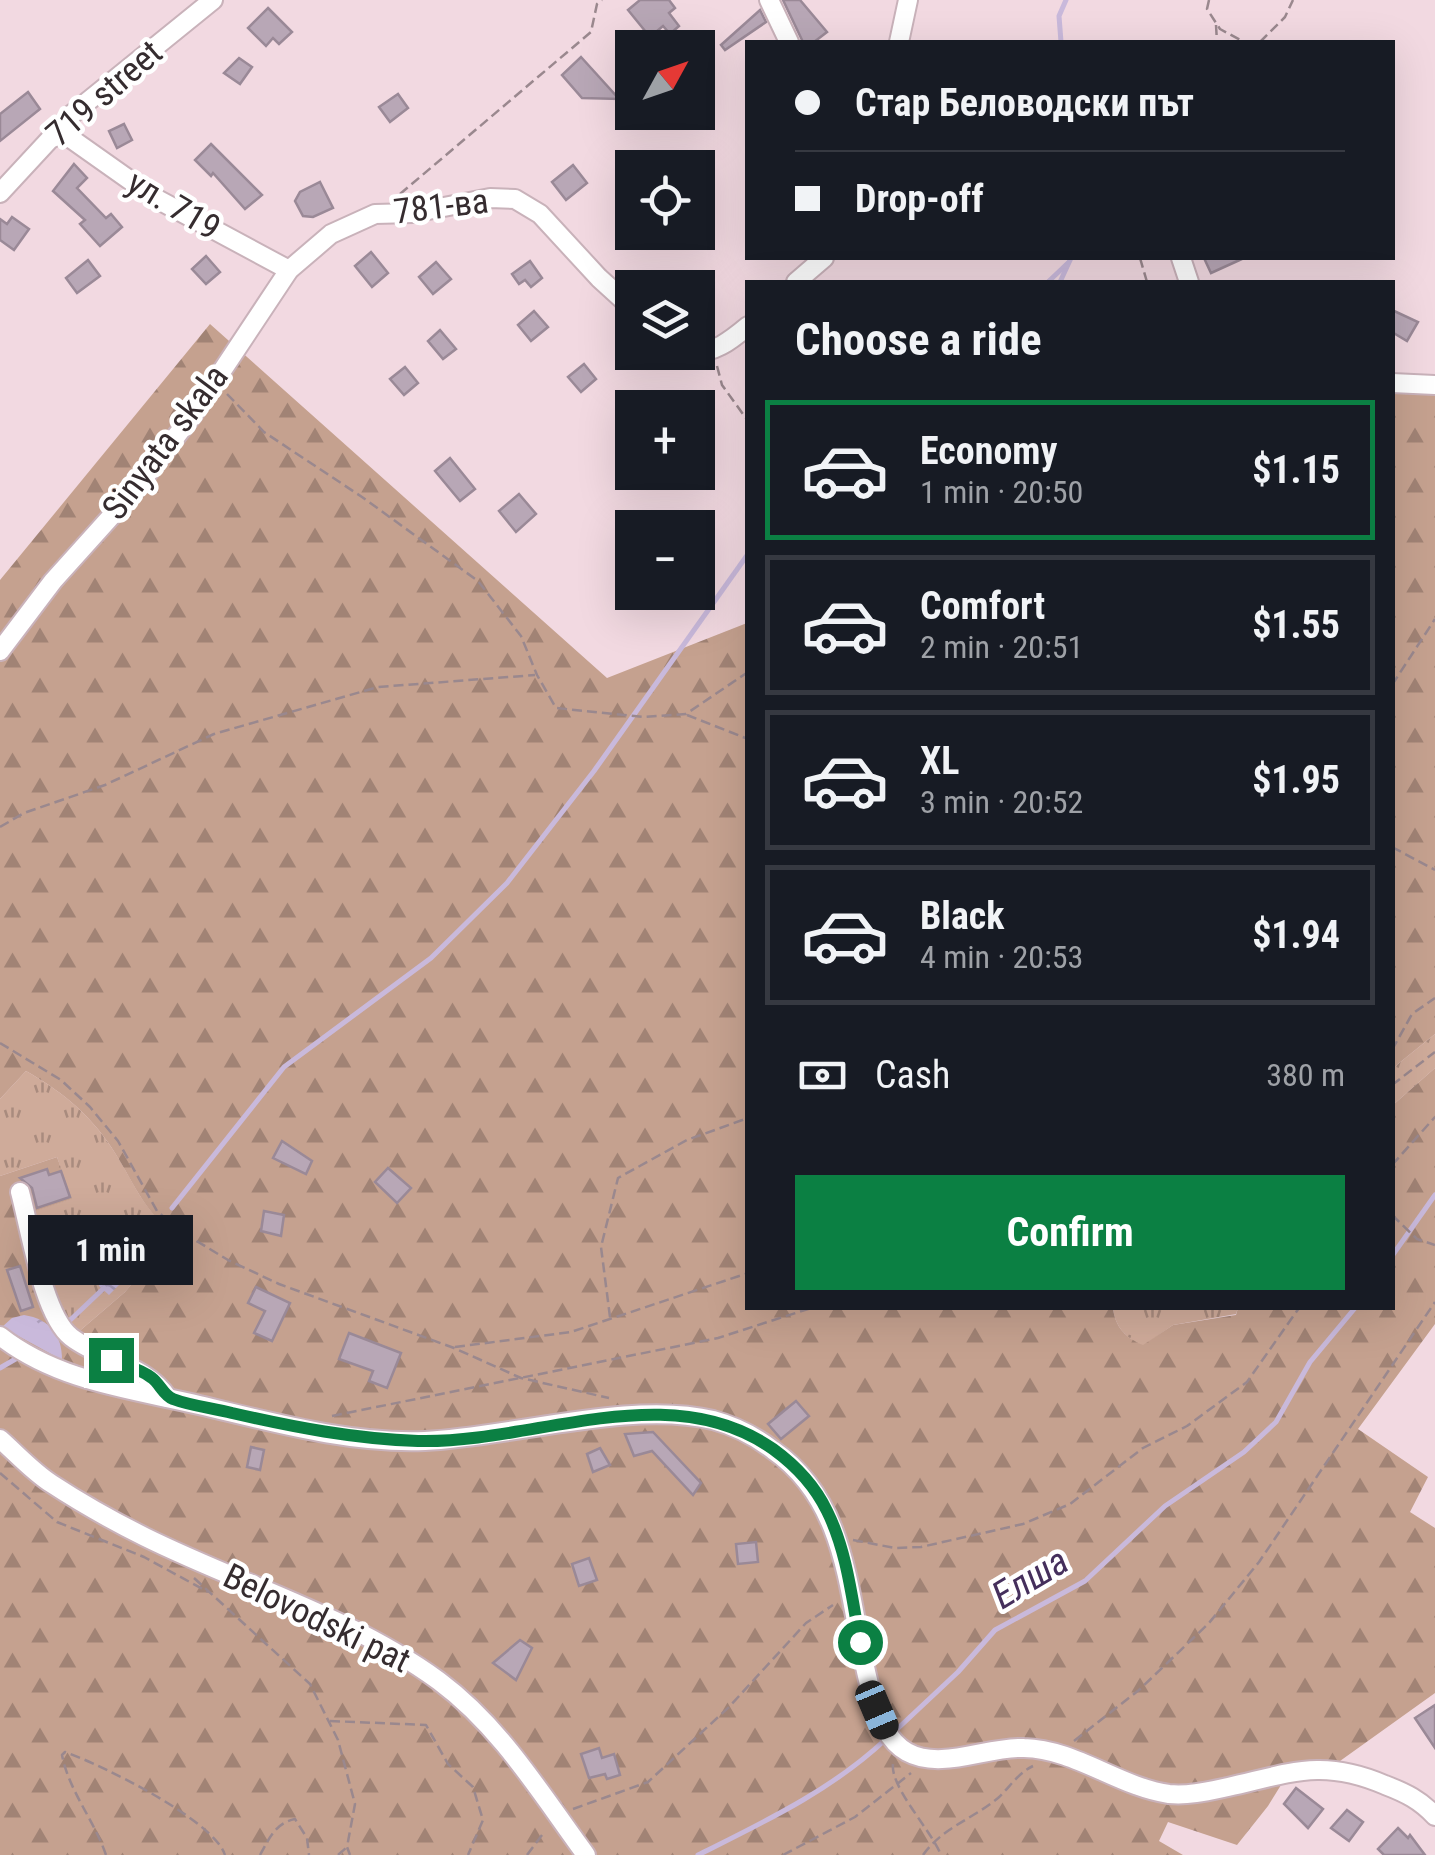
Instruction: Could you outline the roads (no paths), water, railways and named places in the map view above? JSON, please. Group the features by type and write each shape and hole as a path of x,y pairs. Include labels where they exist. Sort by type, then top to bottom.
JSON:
{"street":[{"name":"719 street","path":"0,193 50,139 63,134 71,115 213,0"},
{"path":"769,0 788,40"},
{"path":"899,40 908,0"},
{"name":"ул. 719","path":"63,134 154,198 290,270"},
{"name":"781-ва","path":"331,234 375,214 413,213 490,198 515,200 540,214 615,293"},
{"name":"Sinyata skala","path":"0,651 53,580 134,491 194,413 290,270 331,234"},
{"path":"798,280 822,260"},
{"path":"715,349 745,328"},
{"path":"1395,383 1435,385"},
{"path":"20,1192 52,1316 70,1336 152,1378 168,1398"},
{"path":"0,1336 35,1359 87,1380 287,1426 354,1436 422,1441 625,1416 677,1414 744,1430 788,1460 827,1510 851,1594 866,1675 891,1737 908,1752 932,1758 1024,1748 1058,1753 1132,1784 1180,1795 1318,1768 1343,1770 1418,1799 1435,1816"},
{"name":"Belovodski pat","path":"0,1439 48,1482 144,1537 328,1617 410,1661 443,1684 531,1775 586,1855"}],"water":[{"path":"148,1224 157,1231 150,1261 123,1242"},
{"path":"105,1265 126,1278 109,1295 99,1286 98,1278"},
{"path":"24,1315 41,1320 53,1330 62,1360 2,1327 12,1318"}],"waterway":[{"path":"1061,40 1059,16 1066,0"},
{"path":"1061,280 1070,260"},
{"path":"1050,280 1068,263"},
{"path":"172,1208 284,1067 431,958 507,883 594,771 745,558"},
{"name":"Елша","path":"1395,1252 1435,1195"},
{"path":"115,1276 140,1246"},
{"path":"65,1325 104,1288"},
{"name":"Елша","path":"894,1732 958,1672 995,1630 1085,1581 1165,1506 1244,1452 1276,1422 1310,1362 1353,1310"},
{"path":"0,1368 19,1357"},
{"name":"Елша","path":"698,1855 820,1789 886,1739"}]}
